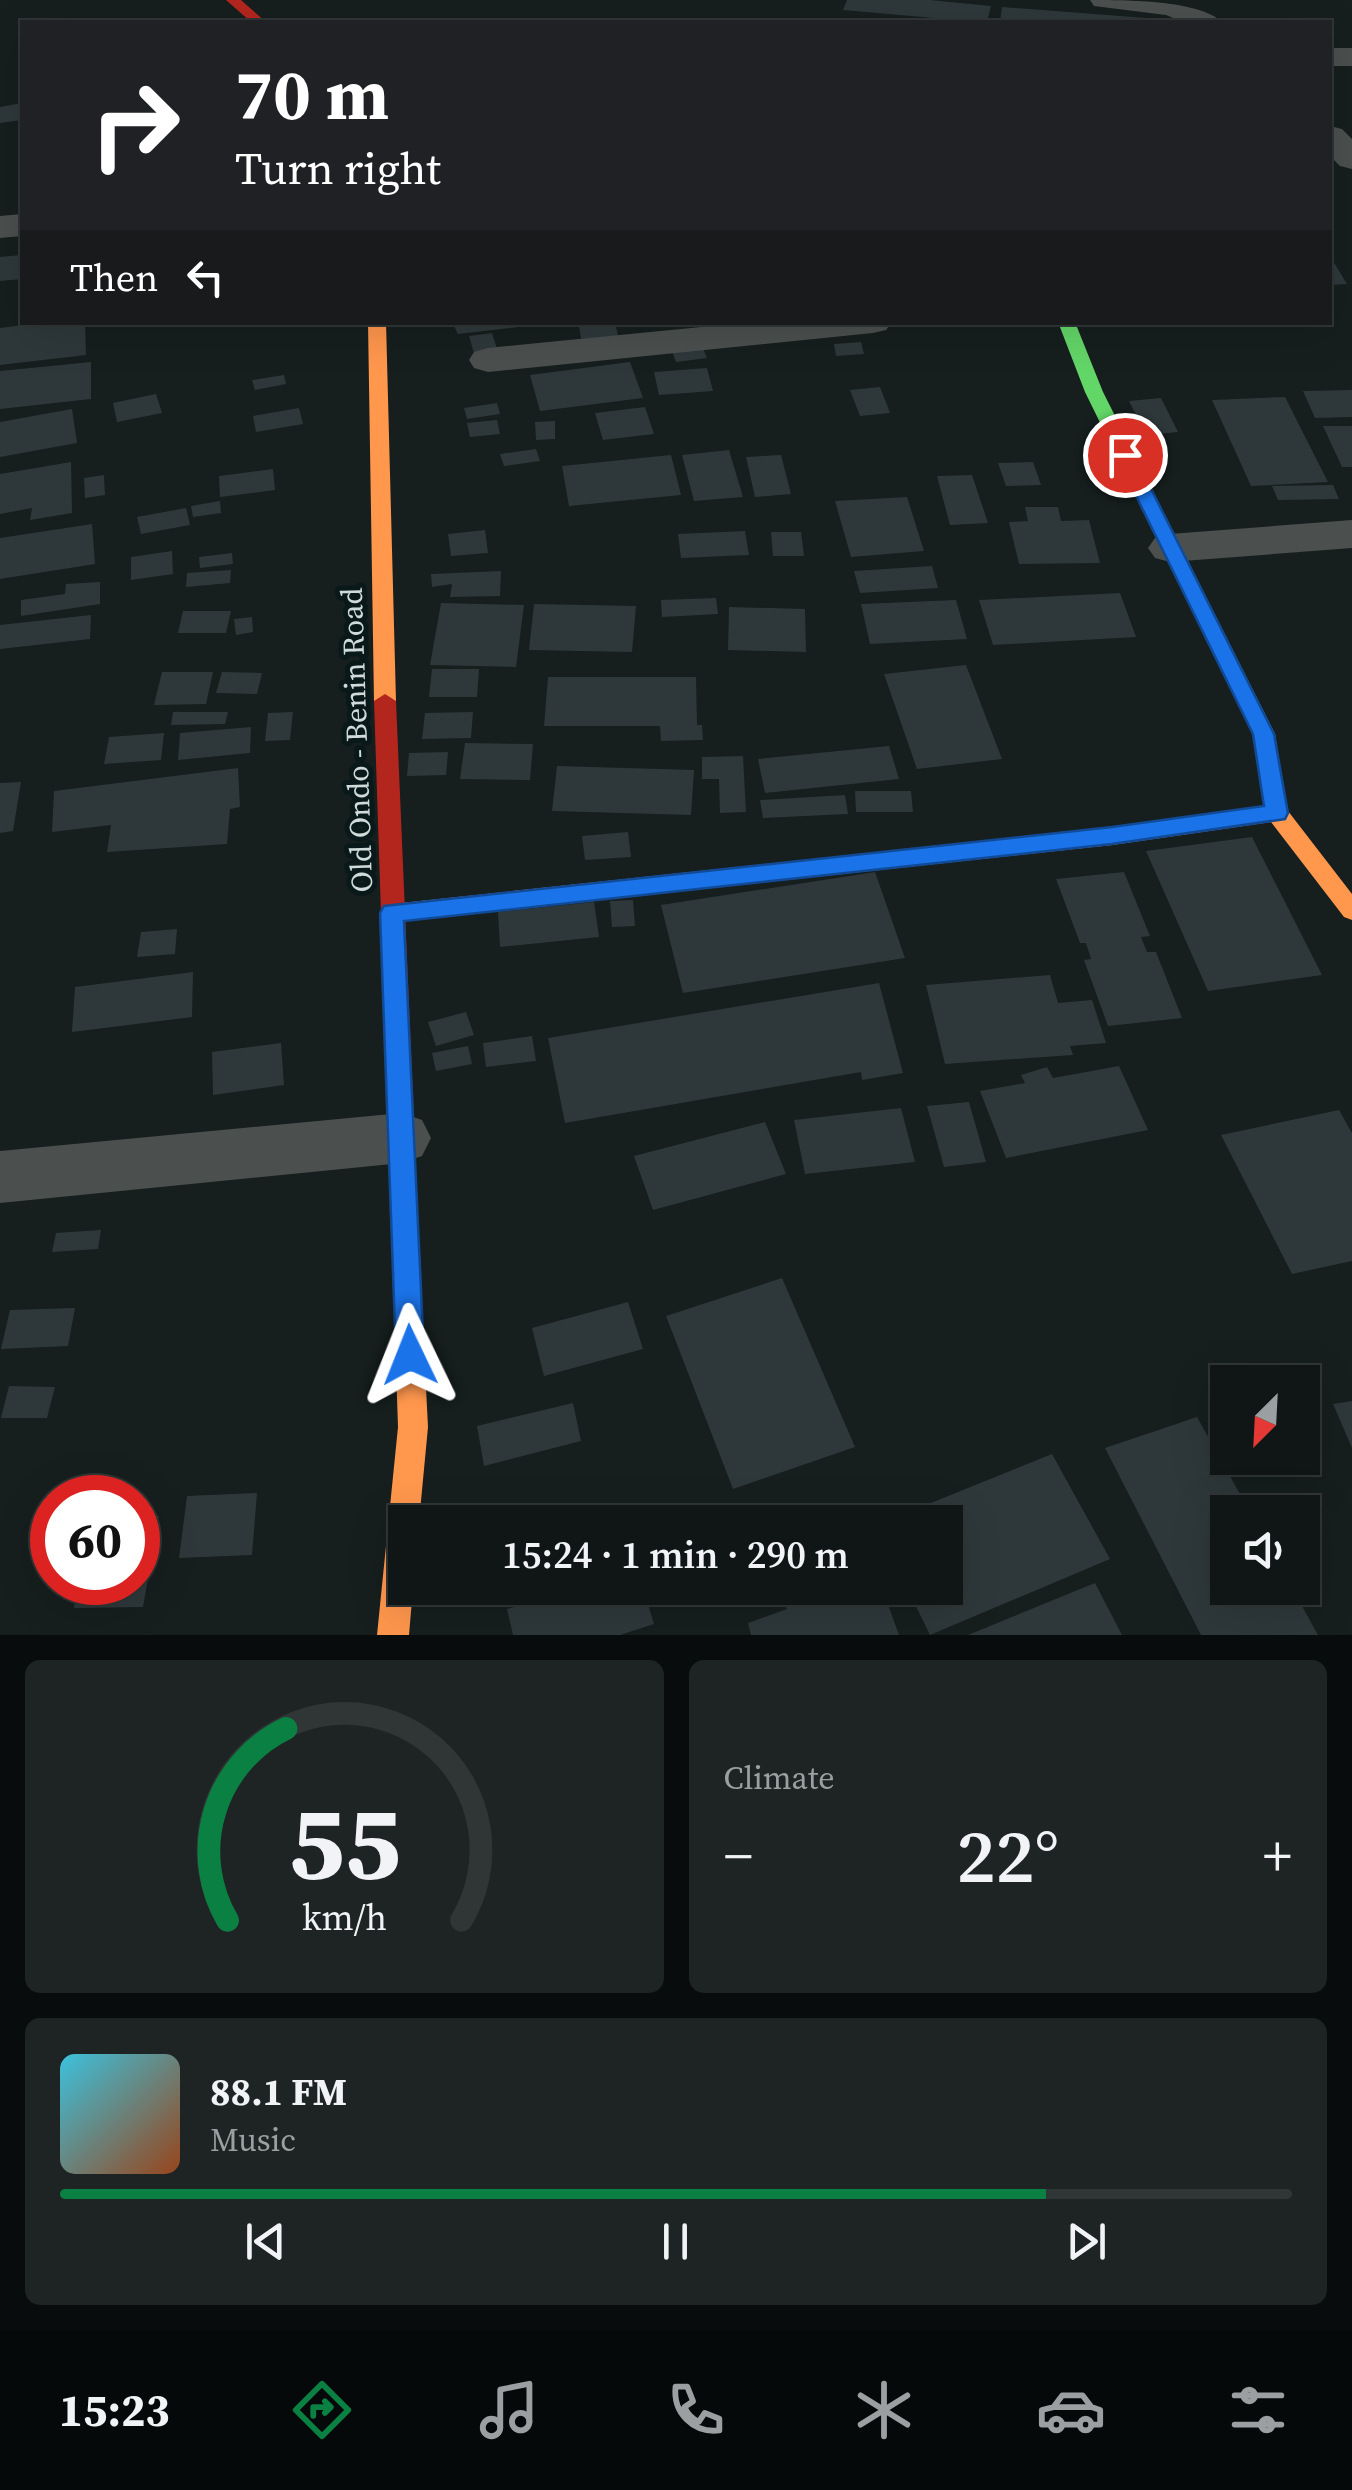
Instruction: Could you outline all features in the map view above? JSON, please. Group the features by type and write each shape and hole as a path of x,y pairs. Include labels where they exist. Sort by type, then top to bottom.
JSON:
{"street":[{"path":"233,0 257,20"},
{"path":"1105,0 1172,6 1203,20"},
{"path":"1332,138 1352,159"},
{"name":"Old Ondo - Benin Road","path":"377,325 392,913 413,1428 393,1635"},
{"path":"488,360 843,325"},
{"path":"1067,325 1094,392 1264,734 1277,813 1352,912"},
{"path":"1170,548 1352,534"},
{"path":"392,913 1112,836 1277,813"},
{"path":"0,1177 402,1138"}],"building":[{"path":"847,0 930,0 991,6 988,20 843,10"},
{"path":"1002,7 1159,19 1159,20 1000,20"},
{"path":"20,103 20,120 0,123 0,107"},
{"path":"20,255 20,279 0,281 0,257"},
{"path":"1332,259 1347,284 1332,285"},
{"path":"85,325 86,355 0,365 0,328"},
{"path":"454,325 535,325 458,334"},
{"path":"579,325 616,325 618,336 581,339"},
{"path":"492,333 497,349 474,353 469,336"},
{"path":"861,342 864,354 836,356 834,344"},
{"path":"703,348 707,358 676,362 672,351"},
{"path":"91,362 91,399 0,409 0,371"},
{"path":"630,362 643,398 540,411 530,375"},
{"path":"707,368 713,391 659,395 654,372"},
{"path":"284,375 286,384 255,390 252,380"},
{"path":"880,387 890,413 860,416 850,390"},
{"path":"1352,390 1352,417 1315,418 1303,391"},
{"path":"156,394 162,413 117,422 113,403"},
{"path":"1285,397 1328,482 1251,486 1212,400"},
{"path":"1161,398 1178,432 1146,435 1129,401"},
{"path":"497,403 500,414 467,419 464,408"},
{"path":"645,407 654,434 603,440 595,413"},
{"path":"299,408 303,424 256,432 253,416"},
{"path":"72,409 77,443 0,457 0,422"},
{"path":"497,420 500,434 470,437 467,423"},
{"path":"555,421 555,439 536,440 535,422"},
{"path":"1323,426 1352,426 1352,467 1342,467"},
{"path":"536,449 540,461 504,466 500,454"},
{"path":"729,450 743,497 694,501 682,455"},
{"path":"671,455 681,495 569,506 562,466"},
{"path":"781,455 791,494 755,497 746,457"},
{"path":"71,462 72,513 30,520 32,508 0,514 0,474"},
{"path":"1033,462 1041,485 1006,486 998,463"},
{"path":"273,469 275,490 220,497 219,476"},
{"path":"104,475 105,495 85,498 84,478"},
{"path":"972,475 988,523 950,525 937,476"},
{"path":"1333,485 1339,499 1278,500 1272,486"},
{"path":"907,497 924,551 851,557 835,501"},
{"path":"220,501 221,513 193,517 191,506"},
{"path":"1025,507 1058,507 1061,521 1089,520 1100,563 1019,564 1009,522 1028,521"},
{"path":"186,508 190,525 141,534 137,517"},
{"path":"92,524 95,564 0,579 0,538"},
{"path":"485,530 488,553 451,556 448,534"},
{"path":"745,531 749,555 681,558 678,534"},
{"path":"771,532 801,532 804,556 773,556"},
{"path":"172,551 173,574 131,580 131,557"},
{"path":"232,553 233,564 200,568 199,557"},
{"path":"932,566 938,588 860,593 854,571"},
{"path":"231,570 230,583 186,587 187,573"},
{"path":"501,571 500,596 450,597 452,584 432,587 431,574"},
{"path":"100,582 100,604 21,616 21,600 65,594 66,584"},
{"path":"1120,593 1136,637 993,645 979,600"},
{"path":"716,598 718,614 662,617 661,600"},
{"path":"956,600 967,639 870,644 861,604"},
{"path":"441,603 524,605 516,667 430,665"},
{"path":"534,604 636,606 632,652 529,650"},
{"path":"729,607 805,609 806,652 728,650"},
{"path":"183,611 231,611 226,633 178,633"},
{"path":"91,615 90,639 0,649 0,625"},
{"path":"252,617 253,632 236,635 234,619"},
{"path":"966,665 1002,759 917,769 884,674"},
{"path":"432,669 479,669 477,697 429,697"},
{"path":"162,672 213,672 206,704 154,705"},
{"path":"222,672 262,673 257,694 216,693"},
{"path":"548,677 696,677 697,725 702,725 703,740 661,741 660,726 544,726"},
{"path":"173,712 228,712 225,724 171,725"},
{"path":"293,712 290,740 265,741 268,713"},
{"path":"473,712 471,738 422,739 425,713"},
{"path":"251,727 250,753 178,760 180,733"},
{"path":"164,733 161,760 104,764 109,737"},
{"path":"465,743 533,744 530,780 460,779"},
{"path":"889,746 899,779 765,793 758,759"},
{"path":"448,752 446,775 407,776 409,753"},
{"path":"743,756 746,812 720,813 719,779 702,779 702,757"},
{"path":"557,766 694,770 691,815 552,811"},
{"path":"238,768 240,807 230,809 227,844 107,852 111,825 52,832 54,791"},
{"path":"21,782 13,831 0,833 0,783"},
{"path":"855,791 911,791 913,812 856,812"},
{"path":"845,795 848,814 763,818 760,800"},
{"path":"628,832 631,857 585,860 582,836"},
{"path":"1252,837 1322,975 1208,991 1146,851"},
{"path":"875,872 905,958 683,993 661,905"},
{"path":"1124,872 1150,936 1141,937 1147,952 1156,952 1182,1018 1108,1026 1084,960 1091,959 1086,943 1080,943 1056,879"},
{"path":"633,900 635,926 612,927 610,901"},
{"path":"594,902 599,937 500,947 498,912"},
{"path":"177,929 175,954 137,957 141,932"},
{"path":"193,972 192,1017 72,1032 75,987"},
{"path":"1050,975 1058,1003 1092,1000 1106,1043 1070,1046 1073,1055 945,1064 926,985"},
{"path":"879,983 903,1073 862,1080 861,1072 565,1123 548,1038"},
{"path":"466,1012 474,1035 436,1046 428,1022"},
{"path":"532,1036 536,1061 486,1067 483,1043"},
{"path":"281,1043 284,1085 213,1095 212,1052"},
{"path":"468,1046 472,1064 436,1071 432,1053"},
{"path":"1119,1066 1148,1130 1006,1158 980,1091 1025,1083 1021,1075 1047,1067 1053,1078"},
{"path":"969,1102 986,1162 944,1167 927,1106"},
{"path":"901,1108 915,1162 805,1174 794,1120"},
{"path":"1339,1110 1352,1133 1352,1261 1292,1274 1221,1135"},
{"path":"765,1122 786,1174 653,1210 634,1156"},
{"path":"101,1230 98,1249 52,1252 56,1233"},
{"path":"782,1278 855,1447 733,1489 666,1316"},
{"path":"628,1302 643,1349 544,1376 532,1328"},
{"path":"75,1308 68,1346 1,1349 10,1310"},
{"path":"9,1386 55,1387 47,1418 1,1418"},
{"path":"1352,1401 1352,1448 1333,1404"},
{"path":"573,1403 581,1441 484,1466 477,1426"},
{"path":"1197,1417 1210,1440 1210,1475 1229,1475 1241,1495 1210,1495 1210,1605 1301,1605 1318,1635 1201,1635 1105,1448"},
{"path":"1052,1454 1110,1559 930,1635 915,1605 963,1605 963,1505 926,1505"},
{"path":"257,1493 252,1555 179,1558 187,1496"},
{"path":"1095,1583 1122,1635 968,1635"},
{"path":"75,1605 143,1605 143,1607 74,1608"},
{"path":"521,1605 648,1605 654,1624 620,1635 513,1635 507,1609"},
{"path":"786,1605 888,1605 899,1635 751,1635 748,1623 787,1609"}],"traffic: fast":[{"path":"1067,325 1094,392 1264,734 1272,785"}],"traffic: slow":[{"path":"377,325 385,701"},
{"path":"1272,785 1277,813 1352,911"},
{"path":"392,913 1112,836 1277,813"},
{"path":"393,1635 413,1427 408,1310"}],"traffic: jam":[{"path":"233,0 257,20"},
{"path":"385,701 408,1310"}],"route":[{"path":"410,1355 392,913 1112,836 1277,813 1264,734 1125,455"}]}
